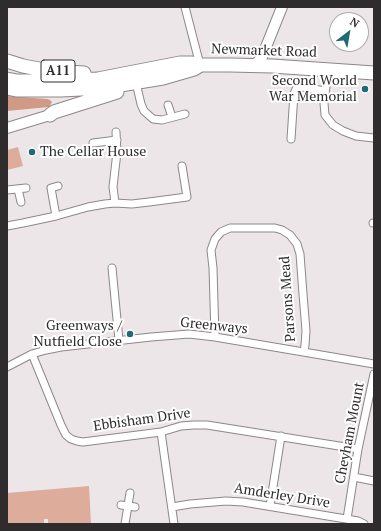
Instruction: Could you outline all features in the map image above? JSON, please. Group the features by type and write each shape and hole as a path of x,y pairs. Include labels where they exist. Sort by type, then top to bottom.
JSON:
{"highway":[{"name":"A11","path":"7,61 23,66 50,71 80,72 105,75 109,78"},
{"name":"Newmarket Road","path":"7,79 17,81 68,81 109,78 180,63 200,65 255,65 374,73"},
{"name":"Newmarket Road","path":"7,88 16,90 68,90 102,88 163,78 194,69 200,65"},
{"path":"47,113 163,78"}],"street":[{"path":"185,7 200,65"},
{"path":"255,65 262,57 282,7"},
{"path":"268,43 268,60 272,66"},
{"path":"328,69 324,103 325,115 333,125 343,132 356,136 374,138"},
{"path":"136,86 140,104 144,111 153,119 162,120 184,114"},
{"path":"291,139 294,94 296,89 302,87 325,91"},
{"path":"168,105 172,117"},
{"path":"7,128 47,113"},
{"path":"115,203 113,187 117,152 116,132"},
{"path":"93,143 117,140"},
{"path":"7,226 56,216 88,207 115,203 132,204 188,199 182,166"},
{"path":"51,187 56,216"},
{"path":"7,190 26,188"},
{"path":"18,189 20,202"},
{"name":"Parsons Mead","path":"215,337 211,250 215,239 222,232 230,228 275,228 290,235 297,244 300,254 306,331 304,352"},
{"path":"112,268 119,340"},
{"name":"Greenways","path":"7,367 32,354 61,347 189,334 215,337 374,364"},
{"name":"Ebbisham Drive","path":"32,354 66,435 77,441 83,442 161,432 181,426 207,425 281,436 358,450"},
{"name":"Cheyham Mount","path":"347,520 358,450 374,374"},
{"path":"161,432 174,524"},
{"path":"270,506 281,436"},
{"path":"354,476 374,481"},
{"path":"125,524 124,505 130,493"},
{"name":"Amderley Drive","path":"172,507 226,501 243,502 358,521 364,524"},
{"path":"124,505 135,507"}],"shaded area":[{"path":"7,96 47,99 52,102 49,107 7,111"},
{"path":"18,147 23,166 7,170 7,150"},
{"path":"89,486 91,524 48,524 48,519 44,519 44,524 7,524 7,493"}],"place":[{"name":"Second World War Memorial","path":"365,89"},
{"name":"The Cellar House","path":"32,152"},
{"name":"Greenways / Nutfield Close","path":"130,334"}]}
